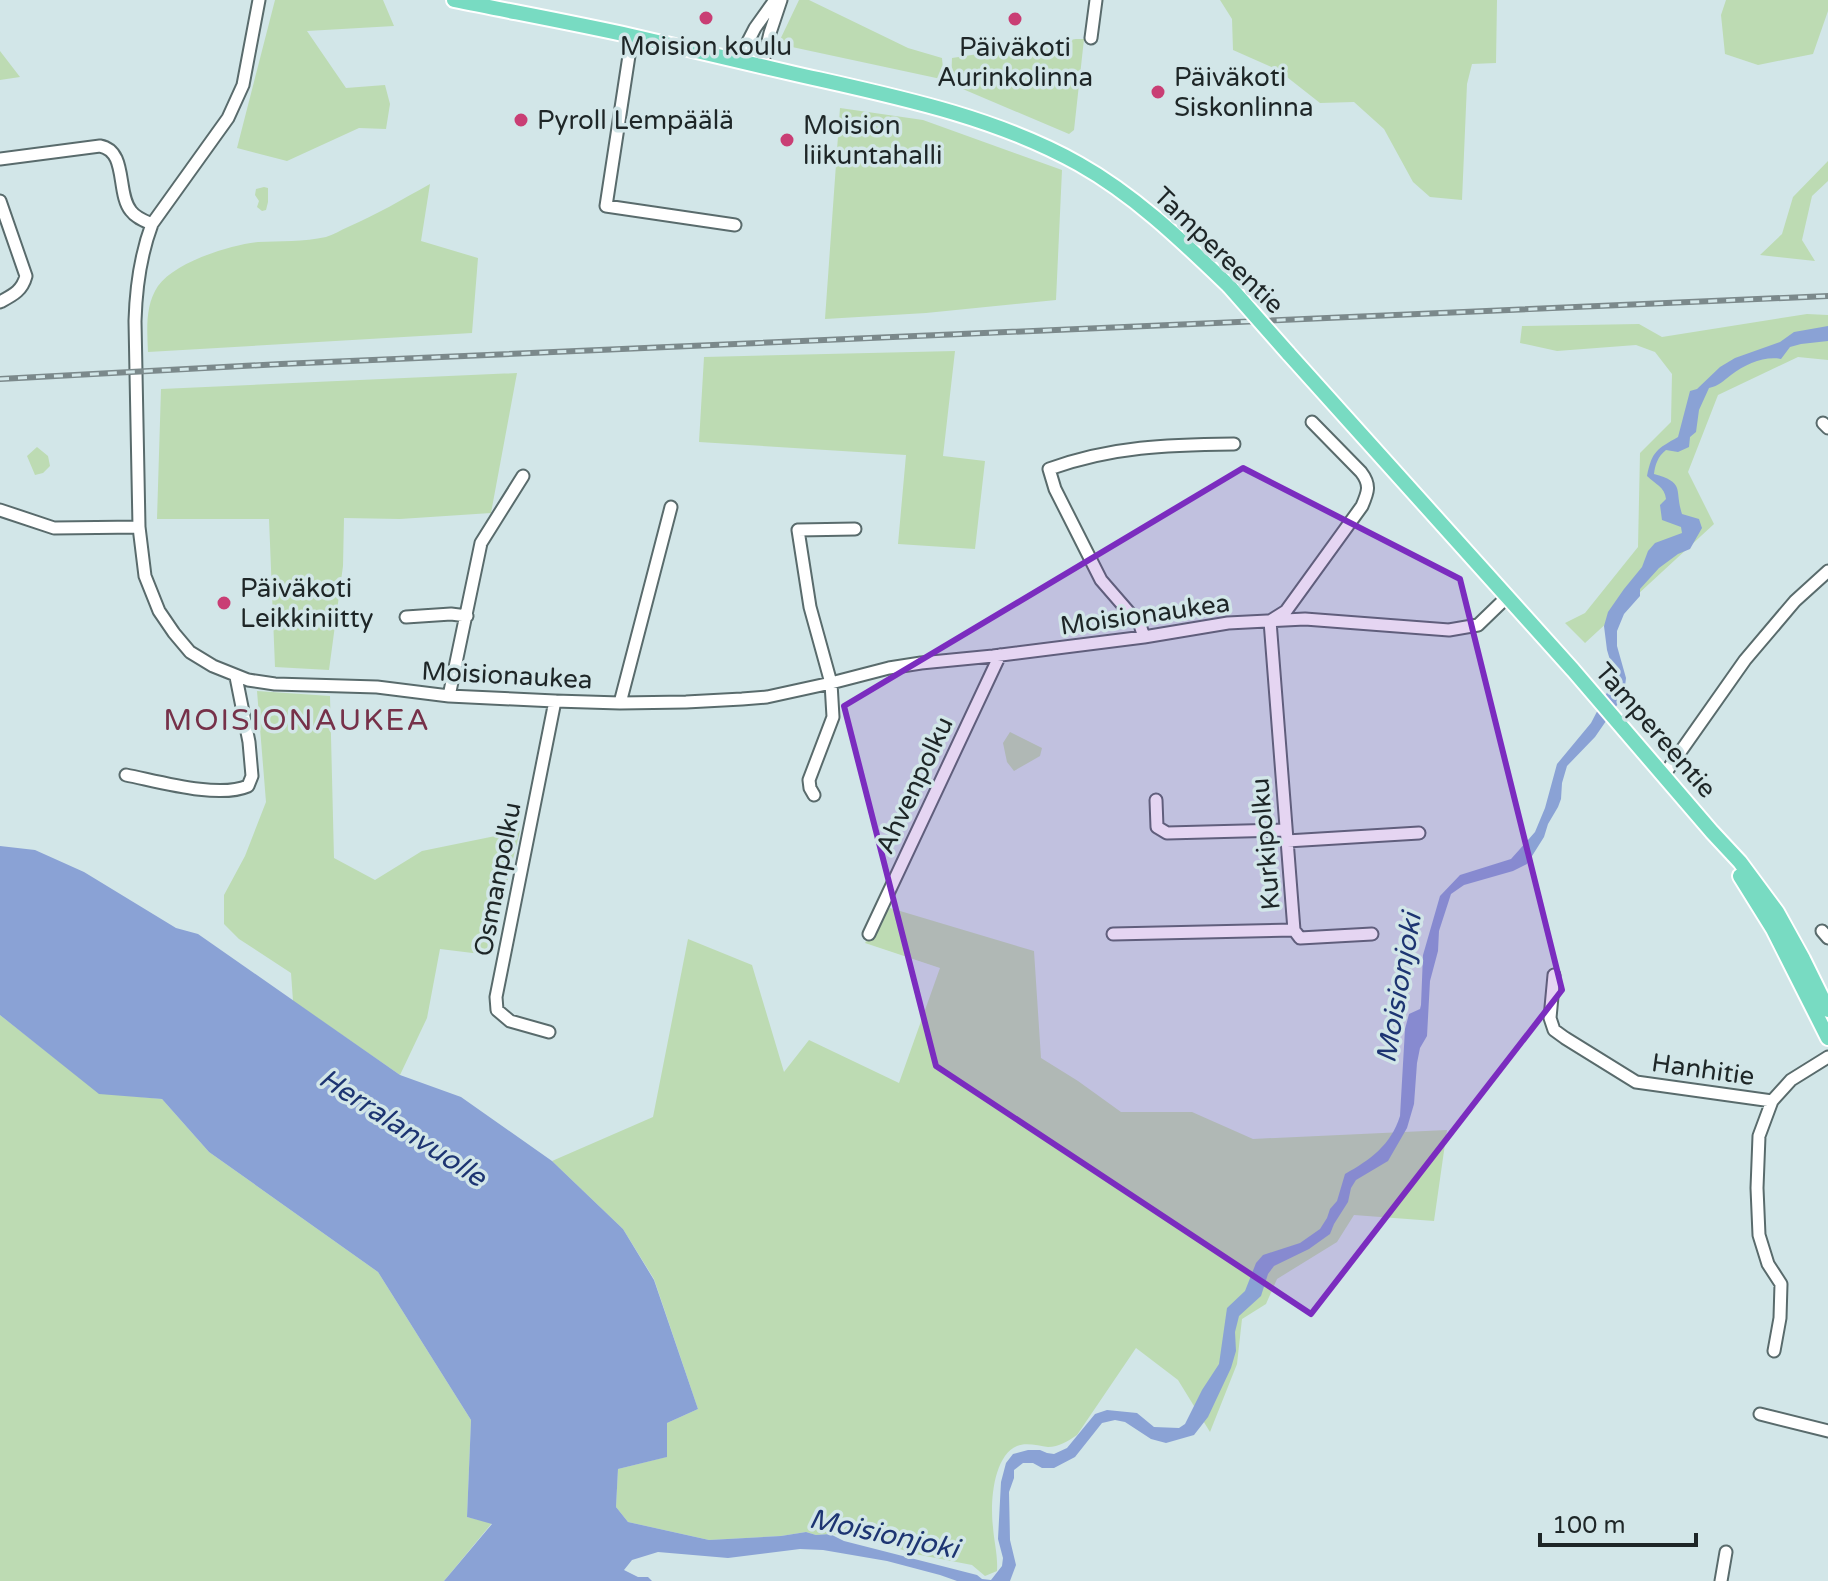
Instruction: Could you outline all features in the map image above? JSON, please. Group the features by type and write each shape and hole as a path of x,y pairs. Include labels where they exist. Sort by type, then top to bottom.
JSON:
{"main road":[{"name":"Tampereentie","path":"454,0 632,36 954,113 1054,151 1115,187 1172,232 1229,286 1613,715 1740,862 1777,912 1828,1010"},
{"name":"Tampereentie","path":"1712,832 1773,929 1828,1038"}],"street":[{"name":"Moisionaukea","path":"259,0 243,85 228,118 152,224 141,261 135,305 139,527 145,576 159,611 174,633 190,652 213,666 236,677 275,684 377,687 449,696 620,703 742,699 767,697 889,668 1144,637 1228,623 1305,619 1449,630 1478,625 1507,597"},
{"path":"738,61 755,28 778,0"},
{"path":"762,66 778,0"},
{"path":"1091,38 1096,0"},
{"path":"632,36 606,206 735,225"},
{"path":"0,159 108,147 115,154 126,204 133,214 152,224"},
{"path":"0,201 26,276 23,286 0,302"},
{"path":"1270,621 1286,611 1369,492 1367,480 1361,472 1312,422"},
{"path":"1144,637 1140,625 1101,580 1055,489 1049,469 1107,452 1155,445 1234,444"},
{"path":"449,696 481,543 523,476"},
{"path":"620,703 671,507"},
{"path":"0,510 54,528 139,527"},
{"path":"814,795 809,780 833,717 831,683 810,607 798,530 855,529"},
{"path":"1664,775 1745,660 1795,601 1828,571"},
{"path":"406,617 467,616"},
{"name":"Kurkipolku","path":"1113,934 1294,930 1270,621"},
{"name":"Ahvenpolku","path":"869,934 1000,655"},
{"path":"126,775 183,787 223,791 248,786 252,776 251,764 236,677"},
{"name":"Osmanpolku","path":"549,1032 510,1021 497,1010 496,997 555,701"},
{"path":"1156,800 1157,827 1167,833 1286,836 1419,833"},
{"path":"1294,930 1300,938 1372,934"},
{"name":"Hanhitie","path":"1554,975 1550,1018 1554,1030 1636,1082 1772,1101"},
{"path":"1774,1351 1780,1318 1781,1284 1768,1264 1759,1235 1759,1136 1772,1101 1791,1080 1828,1057"},
{"path":"1760,1414 1828,1431"},
{"path":"1721,1581 1726,1552"}],"highlighted area":[{"path":"1243,468 1460,579 1562,990 1311,1314 936,1066 844,706"}],"green space":[{"path":"275,0 383,0 394,26 307,31 346,88 385,85 390,104 386,129 359,128 287,161 237,148"},
{"path":"799,0 809,0 908,48 942,58 941,79 778,44"},
{"path":"1220,0 1497,0 1496,63 1472,64 1467,84 1462,200 1430,197 1413,182 1384,129 1354,102 1320,103 1278,70 1233,50 1232,19"},
{"path":"1726,0 1828,0 1828,11 1813,54 1758,65 1725,54 1721,15"},
{"path":"1084,39 1074,130 1069,134 951,84 952,58"},
{"path":"0,51 20,77 0,80"},
{"path":"840,108 923,120 1062,170 1056,300 825,319"},
{"path":"1828,161 1828,181 1812,196 1802,240 1815,261 1760,255 1782,234 1793,197"},
{"path":"430,184 421,241 478,258 472,333 148,352 151,301 158,286 177,269 204,256 246,244 329,236"},
{"path":"268,188 268,202 266,210 262,211 257,207 259,201 255,195 256,189"},
{"path":"1807,314 1828,315 1828,360 1798,357 1718,395 1688,472 1714,524 1585,643 1565,623 1585,613 1638,547 1640,453 1671,422 1672,374 1655,352 1636,345 1557,351 1520,343 1522,326 1639,324 1662,337"},
{"path":"955,351 943,456 985,461 975,549 898,544 906,455 699,442 704,357"},
{"path":"517,373 491,513 400,519 344,518 343,566 329,670 275,667 269,519 157,519 161,389"},
{"path":"37,447 48,456 50,466 43,473 35,475 27,456"},
{"path":"257,691 330,696 334,858 375,880 422,851 520,831 489,955 440,949 427,1018 400,1075 293,1001 291,973 239,939 224,924 224,895 245,856 266,802"},
{"path":"1010,732 1042,748 1040,756 1014,771 1007,762 1003,743"},
{"path":"890,908 1034,951 1041,1058 1121,1112 1192,1112 1253,1139 1447,1130 1434,1221 1354,1215 1337,1242 1277,1279 1266,1304 1242,1319 1237,1364 1210,1432 1178,1380 1136,1348 1077,1435 1056,1446 1024,1444 1009,1451 998,1470 993,1494 997,1571 985,1576 972,1565 915,1554 867,1538 806,1532 709,1540 628,1522 616,1507 618,1469 666,1457 667,1423 698,1409 654,1279 623,1229 552,1161 653,1117 688,939 752,965 784,1072 809,1040 899,1083 940,968 865,943"},
{"path":"0,1015 99,1093 162,1099 209,1152 378,1272 471,1420 467,1517 492,1523 444,1581 0,1581"}],"water":[{"name":"Herralanvuolle","path":"1828,326 1828,341 1790,347 1781,359 1755,362 1709,388 1699,410 1696,432 1690,437 1689,447 1678,452 1666,450 1659,458 1654,474 1675,484 1682,514 1699,519 1702,528 1690,549 1659,568 1640,589 1640,596 1624,614 1617,631 1617,646 1626,678 1624,695 1595,737 1567,766 1558,807 1527,864 1464,885 1451,894 1439,931 1438,951 1430,981 1427,1036 1417,1063 1414,1104 1407,1128 1388,1161 1356,1180 1330,1234 1309,1249 1274,1266 1268,1274 1261,1296 1239,1316 1231,1368 1208,1417 1194,1435 1166,1443 1151,1439 1125,1422 1115,1420 1102,1423 1075,1457 1054,1468 1023,1463 1014,1470 1009,1492 1010,1540 1016,1565 1010,1581 957,1581 887,1561 800,1549 728,1558 658,1552 632,1560 624,1570 652,1581 444,1581 492,1524 467,1517 471,1420 378,1272 209,1152 162,1099 99,1094 0,1015 0,846 35,850 84,872 176,928 198,934 400,1075 461,1097 552,1161 623,1229 654,1280 698,1409 667,1423 667,1457 618,1469 616,1507 628,1522 709,1540 806,1532 830,1534 844,1541 991,1580 1002,1566 998,1539 1001,1482 1006,1463 1013,1454 1040,1450 1054,1454 1067,1448 1095,1414 1107,1410 1137,1413 1154,1427 1179,1428 1185,1424 1219,1364 1227,1308 1245,1291 1256,1263 1263,1255 1300,1243 1320,1229 1337,1201 1345,1174 1371,1157 1391,1135 1400,1116 1405,1029 1409,1014 1420,1009 1423,955 1440,896 1460,875 1511,859 1535,832 1557,764 1591,723 1613,681 1604,626 1608,612 1642,567 1655,543 1682,533 1681,527 1662,520 1660,505 1666,499 1665,495 1647,476 1653,456 1678,437 1690,391 1697,389 1720,367 1735,358 1780,342 1794,332"}],"railway":[{"path":"0,379 1828,296"}],"place":[{"name":"Moision koulu","path":"706,18"},
{"name":"Päiväkoti Aurinkolinna","path":"1015,19"},
{"name":"Päiväkoti Siskonlinna","path":"1158,92"},
{"name":"Pyroll Lempäälä","path":"521,120"},
{"name":"Moision liikuntahalli","path":"787,140"},
{"name":"Päiväkoti Leikkiniitty","path":"224,603"}],"district":[{"name":"MOISIONAUKEA","path":"297,720"}],"water label":[{"name":"Moisionjoki","path":"1398,988"},
{"name":"Moisionjoki","path":"884,1533"}]}
